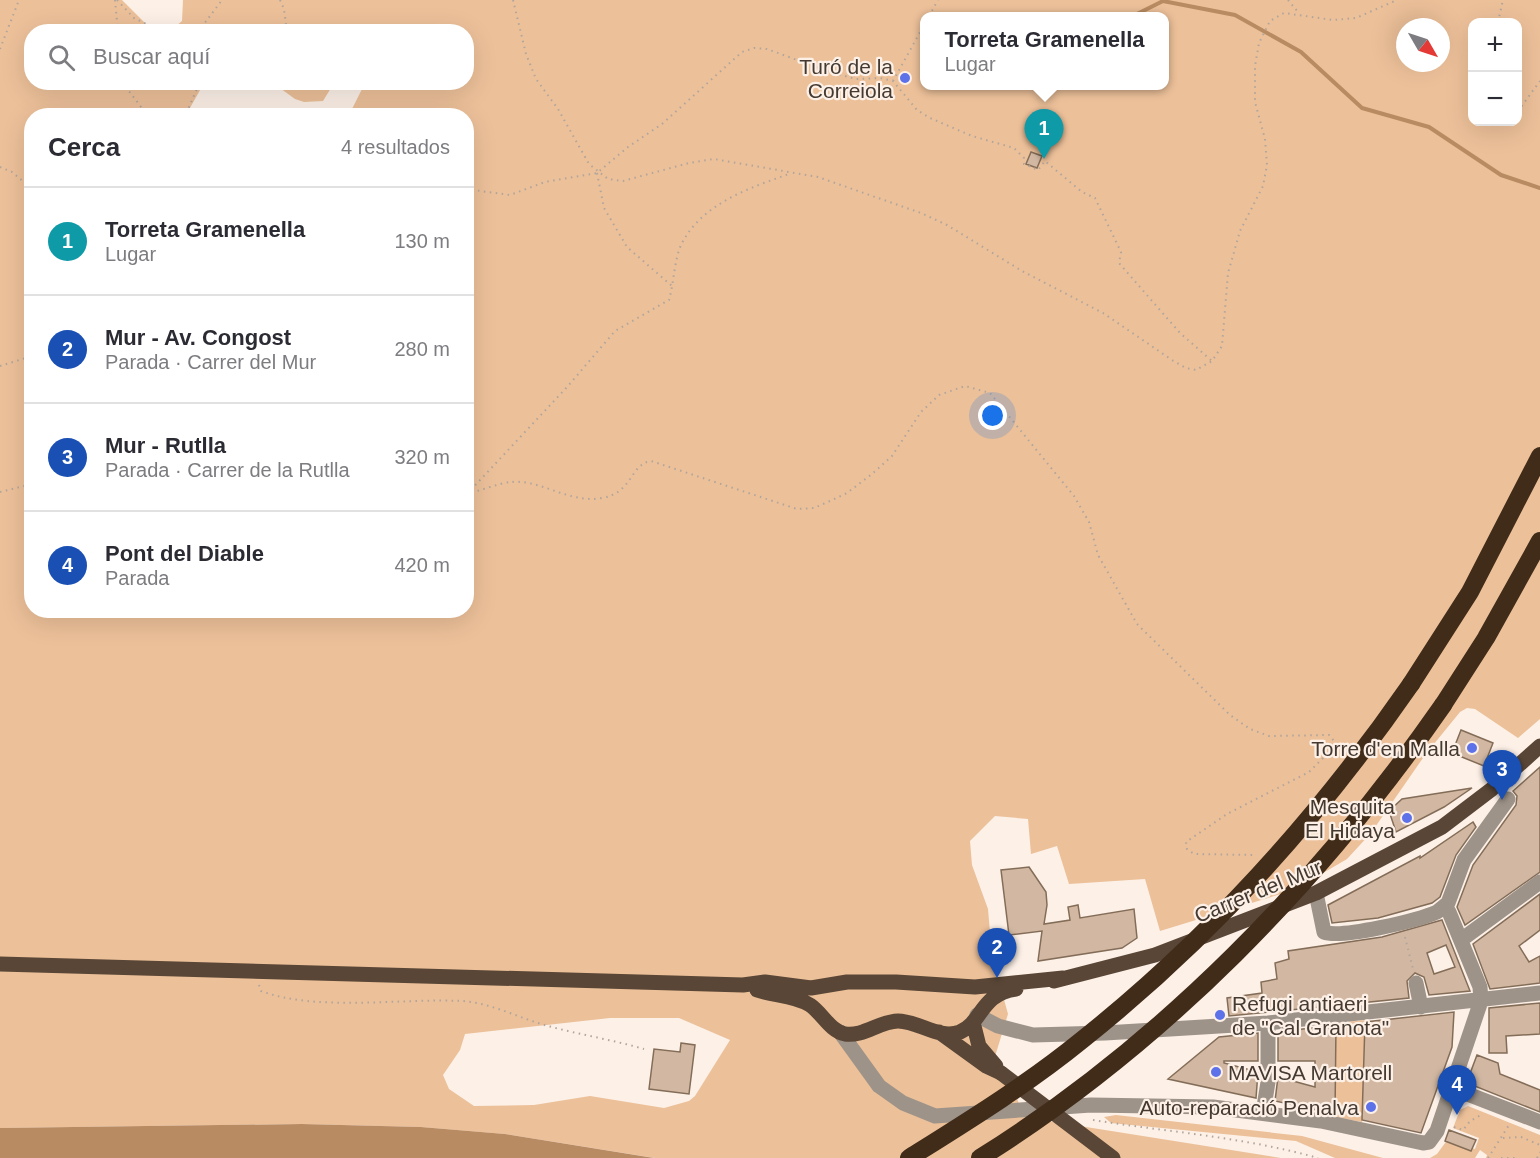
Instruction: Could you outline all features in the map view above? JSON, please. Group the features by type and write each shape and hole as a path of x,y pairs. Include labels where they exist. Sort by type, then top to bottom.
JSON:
{"highway":[{"path":"909,1158 1016,1089 1073,1047 1153,979 1225,910 1277,855 1345,775 1411,684 1470,592 1540,456"},
{"path":"980,1158 1047,1113 1106,1068 1173,1011 1307,879 1403,762 1443,705 1486,638 1540,541"}],"main road":[{"name":"Carrer del Mur","path":"975,1018 990,999 1000,994 1155,955 1316,893 1442,827 1492,789 1540,746"},
{"path":"0,964 743,985 804,1002 840,1032 855,1034 886,1022 900,1021 939,1032 958,1033 975,1018"},
{"name":"Carrer del Mur","path":"743,985 765,982 811,988 839,984 896,982 975,987 1063,978"},
{"path":"826,1020 826,1000 839,984"},
{"path":"959,985 974,999 979,1046 1001,1073"},
{"path":"939,1032 986,1066 1001,1073 1113,1158"}],"street":[{"path":"1316,893 1324,932 1328,934 1426,917 1448,903 1464,860 1509,799"},
{"path":"1461,940 1540,882"},
{"path":"840,1032 879,1086 911,1107 935,1116 1091,1105 1213,1107 1321,1121 1424,1143 1429,1142 1437,1131 1481,1001 1479,987 1449,912"},
{"path":"1416,983 1421,1007"},
{"path":"975,1018 1033,1035 1268,1023 1540,993"},
{"path":"1263,1113 1268,1082 1268,1023"},
{"path":"1452,1088 1540,1122"}],"path":[{"path":"0,49 19,0"},
{"path":"116,0 118,24"},
{"path":"116,0 134,18 146,24"},
{"path":"204,24 222,0"},
{"path":"280,0 286,24"},
{"path":"513,0 526,54 536,80 558,109 589,164 597,173 608,179 623,181 689,163 714,159 818,177 921,213 947,225 1022,271 1103,313 1186,368 1196,370 1212,361 1222,346 1228,273 1240,231 1263,186 1267,165 1265,139 1255,102 1259,43 1270,21 1284,13 1299,13 1334,20 1356,18 1397,0"},
{"path":"1288,0 1299,13"},
{"path":"1499,18 1503,0"},
{"path":"893,81 920,32"},
{"path":"474,190 510,195 545,182 597,173 628,147 662,124 742,52 754,48 767,49 856,79 880,78 893,81 917,110 930,118 972,136 1014,148 1024,158 1024,164 1038,170 1045,161 1082,192 1095,198 1121,252 1119,263 1180,333 1212,361"},
{"path":"1522,106 1540,81"},
{"path":"129,90 142,108"},
{"path":"188,108 196,90"},
{"path":"0,167 12,172 24,182"},
{"path":"597,173 604,208 627,247 672,286"},
{"path":"474,487 568,386 593,353 615,331 663,306 669,300 681,246 711,211 734,195 791,173"},
{"path":"0,366 24,358"},
{"path":"474,492 511,482 529,484 584,500 598,499 615,496 623,490 639,466 651,461 797,509 814,508 847,493 892,456 921,412 939,395 965,386 990,393 1074,496 1089,522 1098,555 1137,624 1230,715 1250,729 1269,736 1329,735 1334,741 1334,747 1309,772 1227,814 1186,842 1186,849 1194,854 1262,855"},
{"path":"0,492 24,486"},
{"path":"1401,922 1416,983"},
{"path":"259,971 256,978 261,991 277,997 334,1001 464,1001 497,1008 541,1024 644,1048"},
{"path":"1455,1127 1462,1130 1470,1121 1486,1114"},
{"path":"1088,1120 1214,1135 1277,1146 1318,1158"},
{"path":"1488,1158 1508,1126"},
{"path":"1501,1138 1521,1137 1540,1145"},
{"path":"1537,1158 1540,1152"},
{"path":"1501,1158 1519,1158"}],"shaded area":[{"path":"0,0 122,0 146,24 24,24 24,90 200,90 190,108 24,108 24,618 474,618 474,108 352,108 362,90 474,90 474,24 178,24 182,21 183,0 1540,0 1540,719 1518,738 1475,709 1467,708 1460,712 1425,755 1371,833 1347,859 1294,890 1160,931 1145,879 1069,884 1057,846 1031,854 1028,819 995,816 970,841 972,865 988,909 992,956 1008,1014 993,1063 1017,1098 1023,1117 1281,1158 655,1158 505,1134 421,1127 302,1124 0,1128","holes":["610,1018 679,1018 730,1040 695,1096 689,1101 664,1108 590,1096 534,1105 474,1106 449,1089 443,1075 460,1050 465,1034"]},
{"path":"283,90 330,90 323,101 304,102"},
{"path":"1365,1020 1362,1122 1335,1117 1336,1023"},
{"path":"1468,1106 1540,1135 1540,1158 1486,1158 1487,1155 1480,1150 1475,1158 1430,1158 1437,1154 1448,1139 1475,1149 1479,1138 1453,1128 1460,1110"},
{"path":"1116,1115 1302,1136 1383,1158 1335,1158 1296,1141 1111,1123 1104,1117"},
{"path":"302,1124 421,1127 505,1134 654,1158 0,1158 0,1128"}],"building":[{"path":"1031,152 1042,156 1037,168 1026,164"},
{"name":"Torre d'en Malla","path":"1461,730 1493,743 1484,766 1452,753"},
{"path":"1540,767 1540,872 1465,925 1457,907 1473,865 1516,805 1517,796 1513,791"},
{"name":"Mesquita El Hidaya","path":"1472,788 1444,807 1396,832 1389,811 1402,799"},
{"path":"1473,822 1476,827 1456,855 1440,897 1432,903 1378,918 1332,923 1328,905 1420,856 1420,858"},
{"path":"1029,867 1046,892 1047,905 1044,924 1070,920 1068,907 1078,905 1080,918 1134,909 1137,938 1122,948 1038,961 1042,931 1009,935 1001,870"},
{"path":"1540,894 1540,930 1519,946 1529,962 1540,956 1540,983 1490,989 1473,944"},
{"path":"1442,920 1470,991 1429,995 1424,977 1415,973 1407,981 1409,998 1229,1016 1227,998 1262,993 1261,982 1277,979 1275,963 1289,959 1288,951 1382,937","holes":["1446,945 1455,967 1434,974 1427,953"]},
{"path":"1540,1003 1540,1034 1506,1036 1507,1053 1489,1053 1489,1008"},
{"path":"1454,1012 1452,1047 1421,1133 1362,1120 1365,1022"},
{"path":"1336,1025 1335,1114 1275,1101 1278,1077 1315,1087 1315,1061 1278,1061 1278,1032"},
{"name":"MAVISA Martorell","path":"1258,1033 1258,1061 1224,1061 1224,1063 1258,1072 1256,1098 1168,1079 1219,1037"},
{"path":"681,1043 695,1045 689,1094 649,1089 654,1049 680,1052"},
{"path":"1477,1055 1498,1063 1500,1074 1540,1090 1540,1112 1472,1085 1474,1082 1468,1079"},
{"path":"1449,1130 1476,1140 1471,1151 1445,1141"}],"waterway":[{"path":"1141,12 1163,1 1235,15 1301,52 1362,108 1429,127 1501,175 1540,188"}],"place":[{"name":"Turó de la Correiola","path":"905,78"},
{"name":"Torreta Gramenella","path":"1044,159"},
{"name":"Torre d'en Malla","path":"1472,748"},
{"name":"Mur - Rutlla","path":"1502,800"},
{"name":"Mesquita El Hidaya","path":"1407,818"},
{"name":"Mur - Av. Congost","path":"997,978"},
{"name":"Refugi antiaeri de \"Cal Granota\"","path":"1220,1015"},
{"name":"MAVISA Martorell","path":"1216,1072"},
{"name":"Auto-reparació Penalva","path":"1371,1107"},
{"name":"Pont del Diable","path":"1457,1115"}]}
